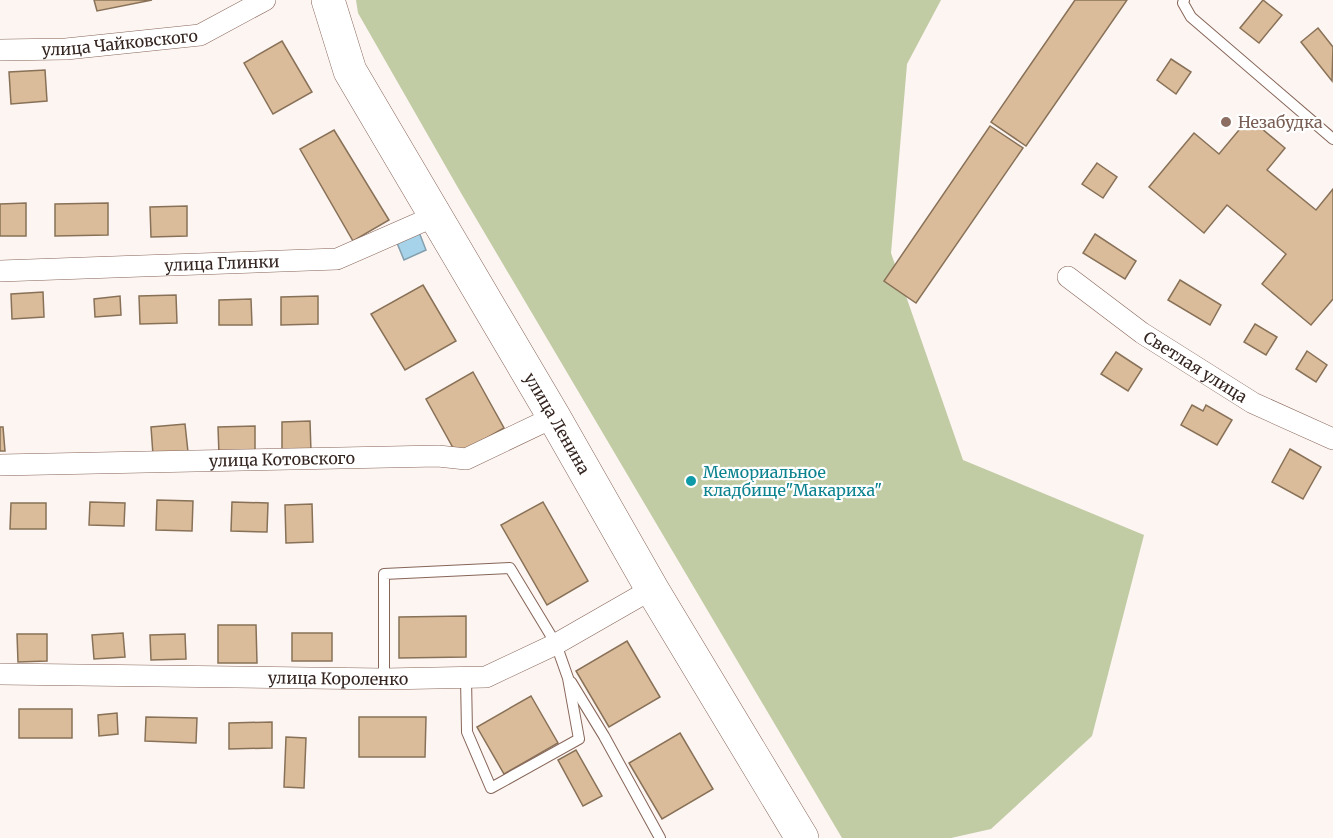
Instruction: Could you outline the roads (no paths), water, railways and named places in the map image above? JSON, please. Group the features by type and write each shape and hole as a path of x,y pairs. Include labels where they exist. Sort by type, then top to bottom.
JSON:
{"main road":[{"name":"улица Ленина","path":"328,0 350,71 554,417 652,589 802,838"}],"street":[{"name":"улица Чайковского","path":"0,50 66,49 200,35 265,0"},
{"name":"улица Глинки","path":"0,271 338,259 435,216"},
{"name":"Светлая улица","path":"1068,277 1142,333 1253,403 1333,439"},
{"name":"улица Котовского","path":"0,465 438,456 466,459 554,417"},
{"name":"улица Короленко","path":"0,674 384,679 486,677 556,644 652,589"}],"lane":[{"path":"1184,0 1183,3 1191,17 1333,138"},
{"path":"384,679 384,574 510,568 556,644 568,678 579,739 491,788 467,732 466,678"},
{"path":"568,678 604,736 660,838"}],"water":[{"path":"419,232 426,250 404,260 397,243"}],"place":[{"name":"Незабудка","path":"1226,122"},
{"name":"Мемориальное кладбище\"Макариха\"","path":"691,481"}]}
